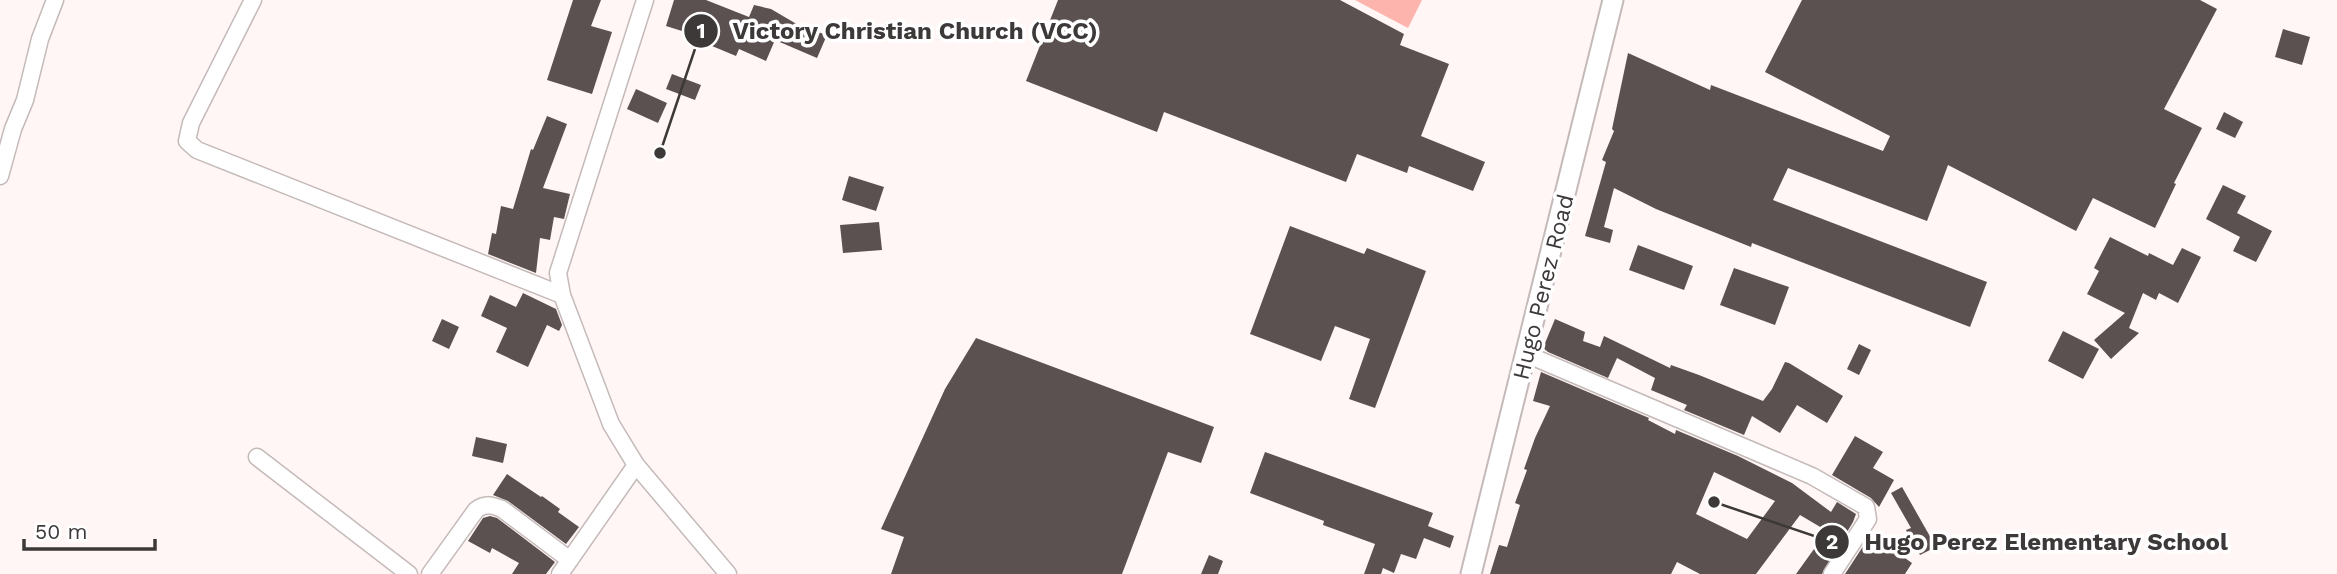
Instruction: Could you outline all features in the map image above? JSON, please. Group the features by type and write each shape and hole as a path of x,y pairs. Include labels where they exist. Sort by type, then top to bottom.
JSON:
{"street":[{"path":"0,176 13,129 25,100 40,38 55,0"},
{"path":"253,0 191,123 187,141 197,150 562,295"},
{"path":"645,0 558,273 562,295 611,424 636,465 727,574"},
{"name":"Hugo Perez Road","path":"1471,574 1613,0"},
{"path":"1526,354 1812,476 1866,507 1868,519 1832,574"},
{"path":"257,457 409,574"},
{"path":"560,574 636,465"},
{"path":"430,574 476,510 491,505 502,509 570,560"}],"shaded area":[{"path":"1355,0 1422,0 1408,28"}],"building":[{"path":"573,0 601,0 591,26 612,32 592,94 547,80"},
{"path":"674,0 706,0 749,17 754,5 771,9 800,26 827,35 817,58 775,40 766,61 739,49 736,56 712,46 714,41 666,26"},
{"path":"1058,0 1340,0 1404,34 1400,45 1449,64 1421,136 1485,162 1473,191 1409,166 1407,173 1357,154 1346,182 1164,112 1157,132 1026,81"},
{"path":"1802,0 2200,0 2217,9 2164,109 2202,128 2155,228 2093,198 2076,231 1948,165 1927,221 1788,168 1773,200 1987,282 1970,327 1752,243 1751,247 1656,209 1614,188 1604,227 1613,230 1610,243 1585,236 1606,162 1602,160 1614,131 1612,129 1628,53 1710,90 1711,85 1883,151 1890,136 1765,72"},
{"path":"2283,29 2310,37 2302,65 2275,57"},
{"path":"672,74 701,85 695,100 666,89"},
{"path":"636,89 667,103 658,123 627,109"},
{"path":"2224,112 2243,122 2235,138 2216,129"},
{"path":"547,116 567,124 543,188 570,194 564,219 554,217 550,240 540,238 536,273 488,254 492,233 496,234 501,206 513,209 531,149 533,150"},
{"path":"849,176 884,187 876,211 842,200"},
{"path":"2223,185 2246,196 2237,213 2272,231 2256,262 2233,251 2240,237 2206,219"},
{"path":"879,222 882,250 843,253 840,225"},
{"path":"1290,226 1364,254 1367,248 1426,271 1375,408 1349,399 1370,339 1335,326 1321,361 1250,334"},
{"path":"2110,237 2173,265 2182,248 2201,257 2178,303 2159,293 2156,300 2143,293 2129,328 2139,333 2111,359 2094,340 2125,313 2087,294 2099,271 2094,268"},
{"path":"1638,245 1693,266 1684,290 1629,270"},
{"path":"1734,268 1789,287 1775,325 1720,305"},
{"path":"523,293 556,309 562,325 559,331 547,325 528,367 496,352 507,328 481,316 490,295 516,307"},
{"path":"442,319 459,327 449,349 432,341"},
{"path":"1555,319 1585,332 1583,341 1600,347 1604,336 1670,368 1671,365 1763,401 1785,362 1843,396 1827,423 1797,405 1780,433 1752,416 1744,435 1684,410 1687,405 1651,390 1655,378 1617,358 1608,378 1548,352 1543,348"},
{"path":"2063,331 2099,349 2083,379 2048,361"},
{"path":"976,338 1214,427 1201,463 1168,452 1122,574 891,574 904,537 881,529 945,389"},
{"path":"1859,344 1871,350 1859,375 1847,369"},
{"path":"1541,372 1649,418 1648,420 1675,434 1676,430 1738,456 1792,483 1831,512 1837,502 1856,514 1822,574 1796,574 1827,531 1800,515 1756,574 1700,574 1677,562 1671,574 1490,574 1499,545 1507,547 1520,505 1515,503 1527,470 1524,469 1550,406 1533,401","holes":["1714,472 1775,501 1747,539 1696,514"]},
{"path":"1855,436 1883,452 1873,468 1894,480 1879,507 1871,498 1832,475"},
{"path":"476,437 507,444 503,463 472,456"},
{"path":"1265,452 1433,513 1428,526 1454,536 1450,548 1424,538 1416,559 1401,554 1394,573 1383,568 1381,574 1364,574 1375,544 1250,493"},
{"path":"507,474 560,509 558,512 579,527 566,544 508,501 493,495"},
{"path":"1902,487 1936,547 1920,555 1906,530 1911,528 1891,493"},
{"path":"483,518 497,518 555,562 546,574 512,574 519,563 492,548 490,553 468,541"},
{"path":"1871,534 1912,563 1905,574 1845,574"},
{"path":"1209,555 1223,561 1218,574 1201,574"}],"place":[{"name":"Victory Christian Church (VCC)","path":"660,153"},
{"name":"Hugo Perez Elementary School","path":"1714,502"}]}
